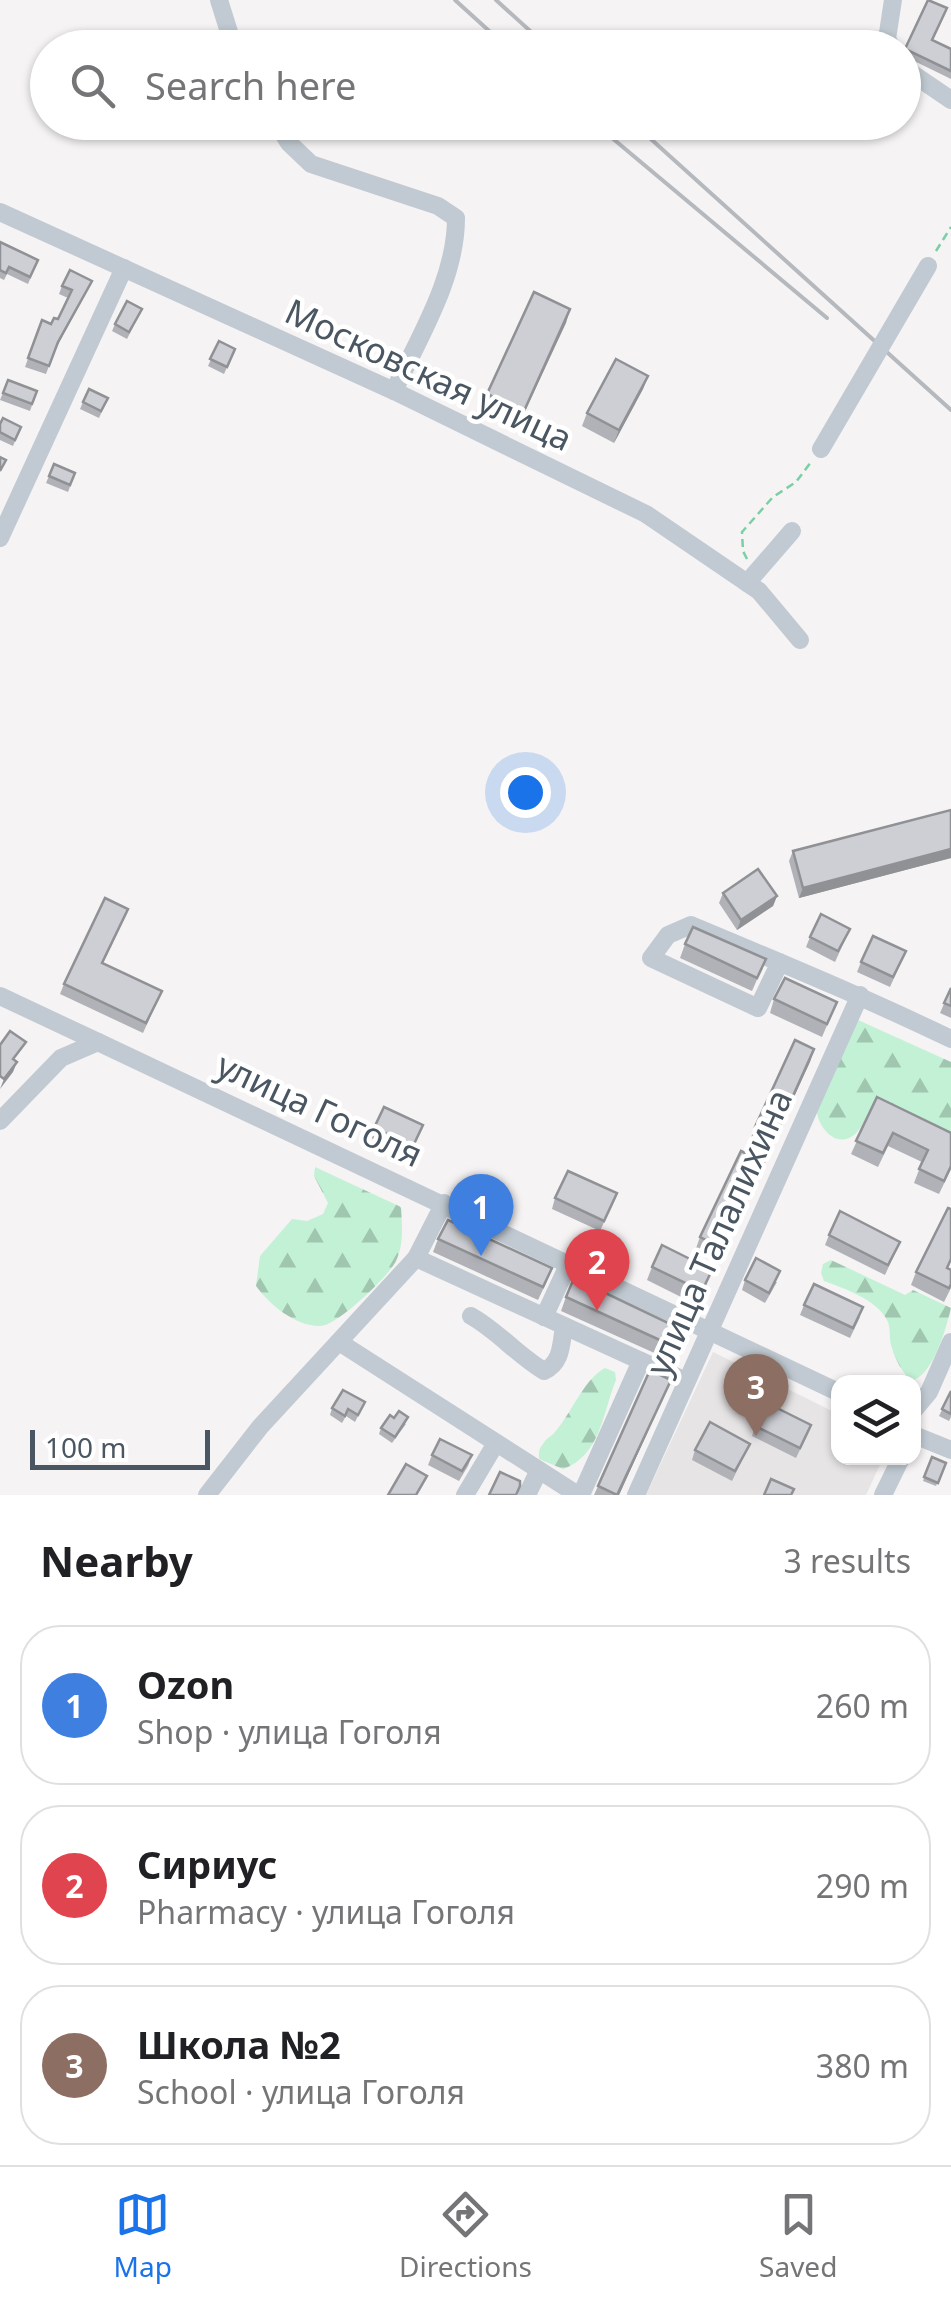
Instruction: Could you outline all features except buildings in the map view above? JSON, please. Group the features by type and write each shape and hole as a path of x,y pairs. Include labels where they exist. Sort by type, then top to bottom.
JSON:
{"street":[{"path":"219,0 228,30"},
{"path":"890,30 893,0"},
{"path":"921,80 951,100"},
{"path":"287,140 311,164 438,206 456,218 456,240 444,283 394,391"},
{"name":"Московская улица","path":"0,213 394,391 646,514 752,578 759,592 800,640"},
{"path":"820,449 928,266"},
{"path":"0,538 124,268"},
{"path":"752,578 792,532"},
{"path":"780,962 758,1008 651,958 668,935 692,925 780,962 860,996 951,1039"},
{"name":"улица Талалихина","path":"636,1495 860,996"},
{"name":"улица Гоголя","path":"3,1004 98,1042 831,1389"},
{"path":"0,1121 61,1058 98,1042"},
{"path":"207,1495 260,1427 416,1258 444,1203"},
{"path":"416,1258 686,1382"},
{"path":"544,1317 570,1263"},
{"path":"471,1316 487,1324 526,1360 544,1370 559,1357 564,1326"},
{"path":"338,1342 579,1495 640,1361"},
{"path":"921,1402 951,1342"},
{"path":"921,1437 951,1450"},
{"path":"465,1495 496,1444"},
{"path":"883,1495 898,1465"},
{"path":"528,1495 539,1470"}],"path":[{"path":"928,266 951,226"},
{"path":"752,578 743,551 742,532 774,496 796,482 820,449"}],"shaded area":[{"path":"713,1352 831,1411 831,1465 880,1465 866,1495 646,1495"}],"green space":[{"path":"858,1020 951,1062 951,1145 871,1107 859,1129 847,1139 833,1137 823,1127 817,1107"},
{"path":"315,1167 401,1207 402,1221 400,1248 391,1268 349,1310 320,1326 284,1313 256,1286 260,1256 292,1219 307,1221 323,1214 328,1203 314,1176"},
{"path":"831,1260 905,1295 913,1290 951,1308 937,1350 921,1375 907,1375 899,1364 882,1313 859,1296 824,1281 823,1264"},
{"path":"605,1368 615,1372 616,1380 593,1443 576,1463 563,1469 539,1459 544,1442 561,1425 591,1380"}],"railway":[{"path":"455,0 488,30"},
{"path":"496,0 529,30"},
{"path":"614,140 827,318"},
{"path":"652,140 951,410"}],"place":[{"name":"Ozon","path":"481,1256"},
{"name":"Сириус","path":"597,1311"},
{"name":"Школа №2","path":"756,1436"}]}
